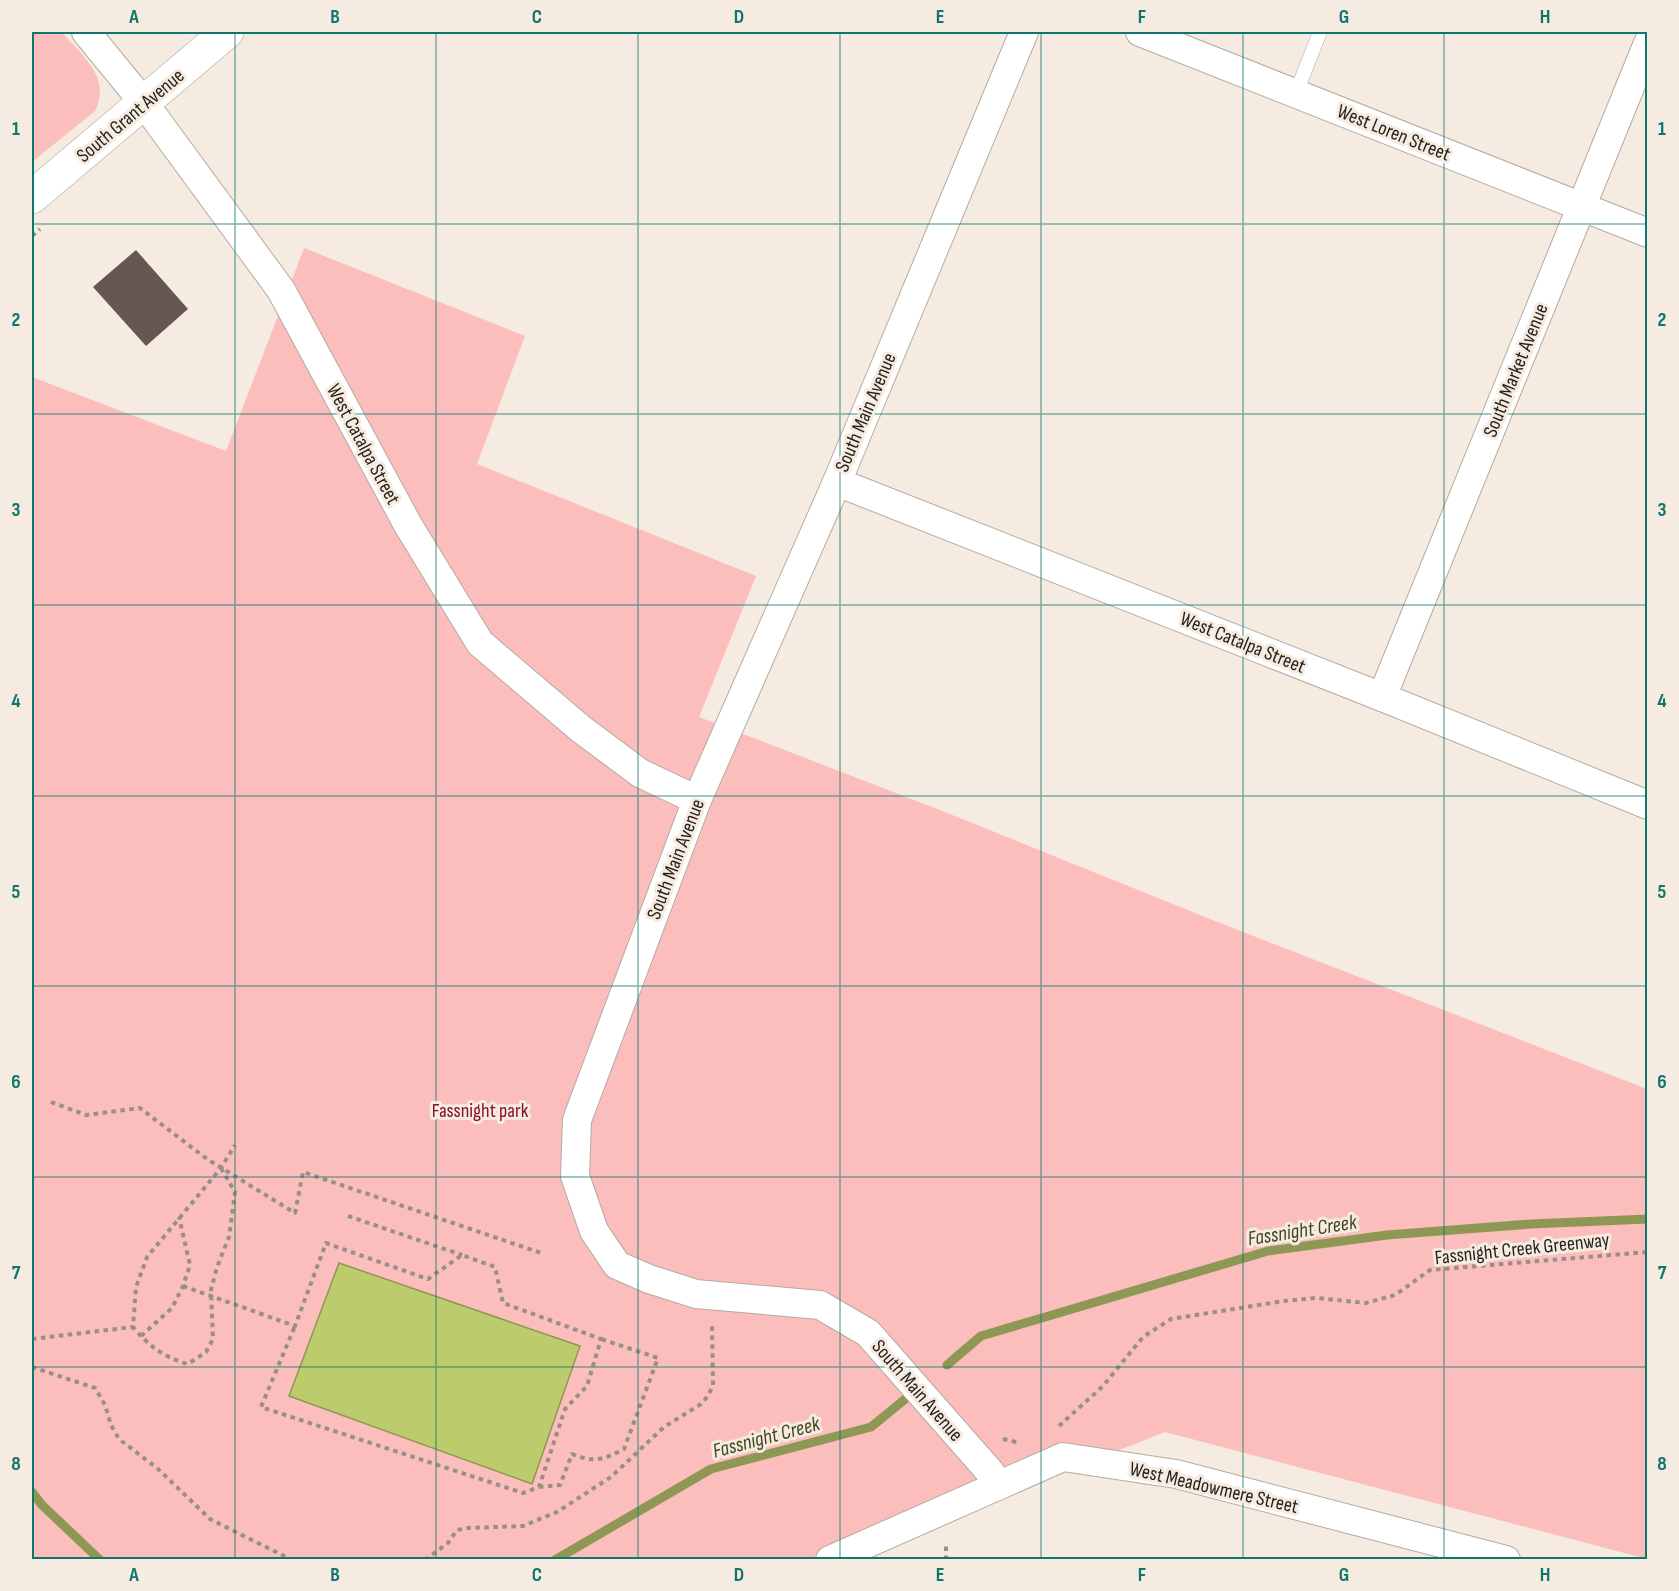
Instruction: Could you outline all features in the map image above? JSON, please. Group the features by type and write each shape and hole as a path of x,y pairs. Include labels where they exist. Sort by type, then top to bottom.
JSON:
{"main road":[{"name":"South Grant Avenue","path":"32,197 227,32"}],"street":[{"name":"South Main Avenue","path":"998,1486 990,1472 868,1333 820,1305 696,1294 649,1279 617,1265 594,1231 575,1176 577,1120 697,800 837,482 1024,32"},
{"name":"West Loren Street","path":"1140,32 1647,233"},
{"name":"West Catalpa Street","path":"93,34 281,290 408,525 480,643 581,729 640,773 697,800"},
{"name":"South Market Avenue","path":"1383,697 1647,43"},
{"name":"West Catalpa Street","path":"837,482 1383,697 1647,805"},
{"name":"West Meadowmere Street","path":"830,1560 1062,1457 1176,1474 1506,1560"}],"lane":[{"path":"1296,93 1320,32"}],"path":[{"path":"51,1102 86,1115 140,1108 221,1168 295,1213 303,1172 541,1254"},
{"path":"221,1168 235,1191 229,1238 217,1267 211,1296 213,1339 206,1352 188,1364 172,1360 146,1343 133,1327 136,1287 147,1257 221,1168 235,1145"},
{"path":"348,1216 462,1255 495,1267 503,1303 658,1358 624,1449 604,1460 584,1459 572,1454 560,1485 539,1487 523,1494 261,1407 326,1244 428,1279 462,1255"},
{"path":"141,1336 172,1308 190,1265 179,1217"},
{"name":"Fassnight Creek Greenway","path":"1053,1429 1062,1425 1103,1386 1143,1337 1172,1319 1316,1298 1366,1303 1395,1295 1430,1270 1647,1252"},
{"path":"183,1286 295,1326"},
{"path":"426,1560 448,1543 457,1530 523,1526 557,1512 611,1477 664,1427 701,1404 713,1385 711,1295"},
{"path":"32,1339 133,1327"},
{"path":"539,1487 565,1409 586,1386 601,1339"},
{"path":"32,1367 95,1388 105,1405 111,1425 119,1439 157,1468 210,1519 292,1560"},
{"path":"998,1437 1016,1442 1025,1439"},
{"path":"946,1541 946,1560"}],"green space":[{"path":"32,32 62,32 86,59 100,88 95,111 32,162"},
{"name":"Fassnight park","path":"304,248 525,336 477,464 756,576 699,717 1647,1089 1647,1559 1165,1432 842,1559 32,1559 32,377 226,451"}],"shaded area":[{"path":"339,1263 580,1346 532,1484 289,1396"}],"building":[{"path":"136,250 188,309 146,346 93,287"}],"waterway":[{"name":"Fassnight Creek","path":"947,1365 981,1336 1268,1251 1387,1235 1531,1224 1648,1219"},
{"name":"Fassnight Creek","path":"555,1560 711,1469 871,1427 915,1391"},
{"name":"Fassnight Creek","path":"32,1492 42,1505 100,1560"}]}
